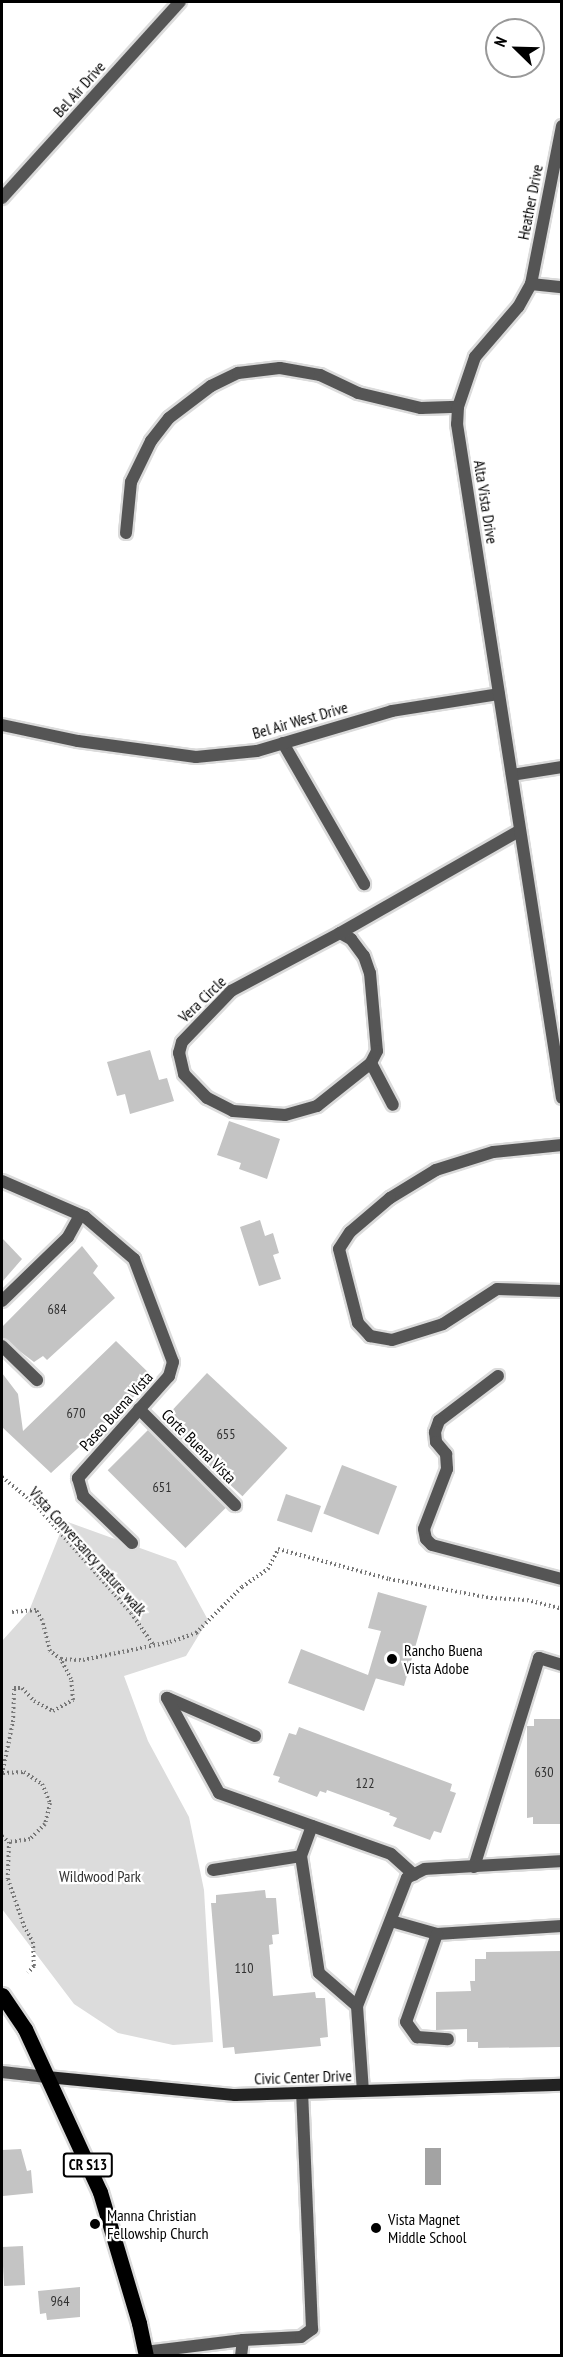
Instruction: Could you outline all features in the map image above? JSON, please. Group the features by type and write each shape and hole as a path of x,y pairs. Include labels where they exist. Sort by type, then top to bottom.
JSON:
{"main road":[{"name":"CR S13","path":"2,1995 25,2029 100,2192 146,2354"},
{"name":"Civic Center Drive","path":"47,2077 235,2095 561,2085"}],"street":[{"name":"Bel Air Drive","path":"2,198 180,2"},
{"name":"Heather Drive","path":"531,284 561,126"},
{"path":"531,284 561,287"},
{"name":"Alta Vista Drive","path":"531,284 518,307 475,357 458,407 457,424 561,1098"},
{"path":"126,533 130,483 151,441 169,418 211,386 238,373 280,368 321,375 358,393 421,408 458,407"},
{"name":"Bel Air West Drive","path":"2,725 78,741 196,757 257,751 392,711 499,694"},
{"path":"283,743 364,884"},
{"path":"512,775 561,767"},
{"name":"Vera Circle","path":"371,1063 317,1106 285,1115 233,1111 207,1098 184,1074 178,1053 182,1042 231,991 340,933 519,831"},
{"path":"340,933 351,939 363,956 370,973 377,1051 371,1063 393,1105"},
{"path":"561,1145 493,1152 436,1170 390,1198 350,1233 339,1249 358,1323 370,1336 392,1340 443,1324 497,1289 561,1291"},
{"name":"Paseo Buena Vista","path":"2,1181 80,1215 134,1259 173,1362 169,1376 78,1478 83,1496 132,1543"},
{"path":"2,1301 68,1237 80,1215"},
{"path":"2,1346 37,1380"},
{"path":"498,1376 439,1421 435,1432 436,1442 446,1454 447,1469 424,1528 426,1539 432,1545 561,1579"},
{"name":"Corte Buena Vista","path":"139,1409 236,1505"},
{"path":"474,1867 539,1658 561,1665"},
{"path":"255,1736 167,1698 219,1793 391,1854 414,1875"},
{"path":"312,1826 301,1856 319,1973 357,2006"},
{"path":"213,1870 301,1856"},
{"path":"363,2091 357,2006 407,1878 425,1869 561,1861"},
{"path":"391,1921 437,1934 561,1926"},
{"path":"437,1934 406,2022 417,2037 448,2039"},
{"path":"2,2072 47,2077"},
{"path":"146,2354 243,2340 301,2337 312,2329 302,2093"},
{"path":"241,2355 243,2340"}],"path":[{"name":"Vista Conversancy nature walk","path":"2,1477 35,1504 131,1613 153,1644"},
{"path":"61,1659 83,1660 196,1633 242,1587 268,1569 278,1549 389,1579 491,1598 527,1600 561,1610"},
{"path":"2,1836 9,1842 30,1839 45,1824 50,1803 42,1784 24,1772 2,1774 13,1722 14,1688 22,1688 34,1701 53,1711 73,1700 71,1679 61,1659 50,1650 42,1620 36,1610 12,1612"},
{"path":"9,1842 8,1879 24,1926 33,1942 34,1966 28,1973"}],"green space":[{"name":"Wildwood Park","path":"65,1521 176,1561 208,1620 186,1656 124,1676 148,1741 189,1817 204,1890 213,2042 173,2045 118,2033 74,2004 2,1909 2,1641 29,1611"}],"shaded area":[{"path":"425,2148 441,2148 441,2185 425,2185"}],"building":[{"path":"150,1050 159,1080 167,1078 174,1101 130,1114 125,1094 117,1096 107,1062"},
{"path":"229,1121 280,1139 267,1179 239,1169 241,1163 217,1155"},
{"path":"260,1220 265,1236 273,1233 279,1253 273,1255 281,1279 259,1286 240,1227"},
{"path":"2,1238 22,1259 2,1282"},
{"path":"82,1246 98,1266 93,1273 115,1298 47,1360 43,1356 34,1362 2,1338 2,1327"},
{"path":"116,1341 154,1378 51,1473 2,1427 2,1373 18,1394 23,1431"},
{"path":"207,1373 287,1448 242,1496 162,1421"},
{"path":"148,1430 226,1508 185,1548 108,1470"},
{"path":"342,1465 397,1486 378,1535 323,1514"},
{"path":"286,1494 321,1506 312,1533 277,1520"},
{"name":"Rancho Buena Vista Adobe","path":"378,1592 427,1606 404,1686 376,1678 364,1711 288,1683 301,1649 368,1675 381,1631 368,1628"},
{"path":"534,1719 561,1719 561,1824 533,1824 533,1817 527,1818 527,1726 534,1726"},
{"path":"299,1727 452,1784 450,1791 456,1793 441,1833 434,1831 430,1840 393,1826 397,1818 389,1815 390,1813 327,1790 326,1793 320,1791 317,1797 278,1782 280,1777 273,1775 289,1733 296,1735"},
{"path":"265,1890 266,1898 276,1898 279,1934 272,1935 273,1944 269,1945 273,1996 315,1992 316,1998 325,1998 328,2037 320,2038 321,2046 235,2054 234,2047 223,2048 211,1903 216,1903 216,1895"},
{"path":"561,1951 561,2047 478,2048 478,2042 467,2042 467,2029 436,2030 436,1992 471,1991 470,1981 475,1981 475,1959 486,1959 486,1952"},
{"path":"21,2149 27,2171 31,2170 33,2193 3,2196 2,2150"},
{"path":"23,2246 25,2285 4,2286 2,2247"},
{"path":"80,2287 80,2317 47,2320 46,2313 40,2314 38,2291"}],"place":[{"name":"Rancho Buena Vista Adobe","path":"392,1659"},
{"name":"Manna Christian Fellowship Church","path":"95,2224"},
{"name":"Vista Magnet Middle School","path":"376,2228"}]}
